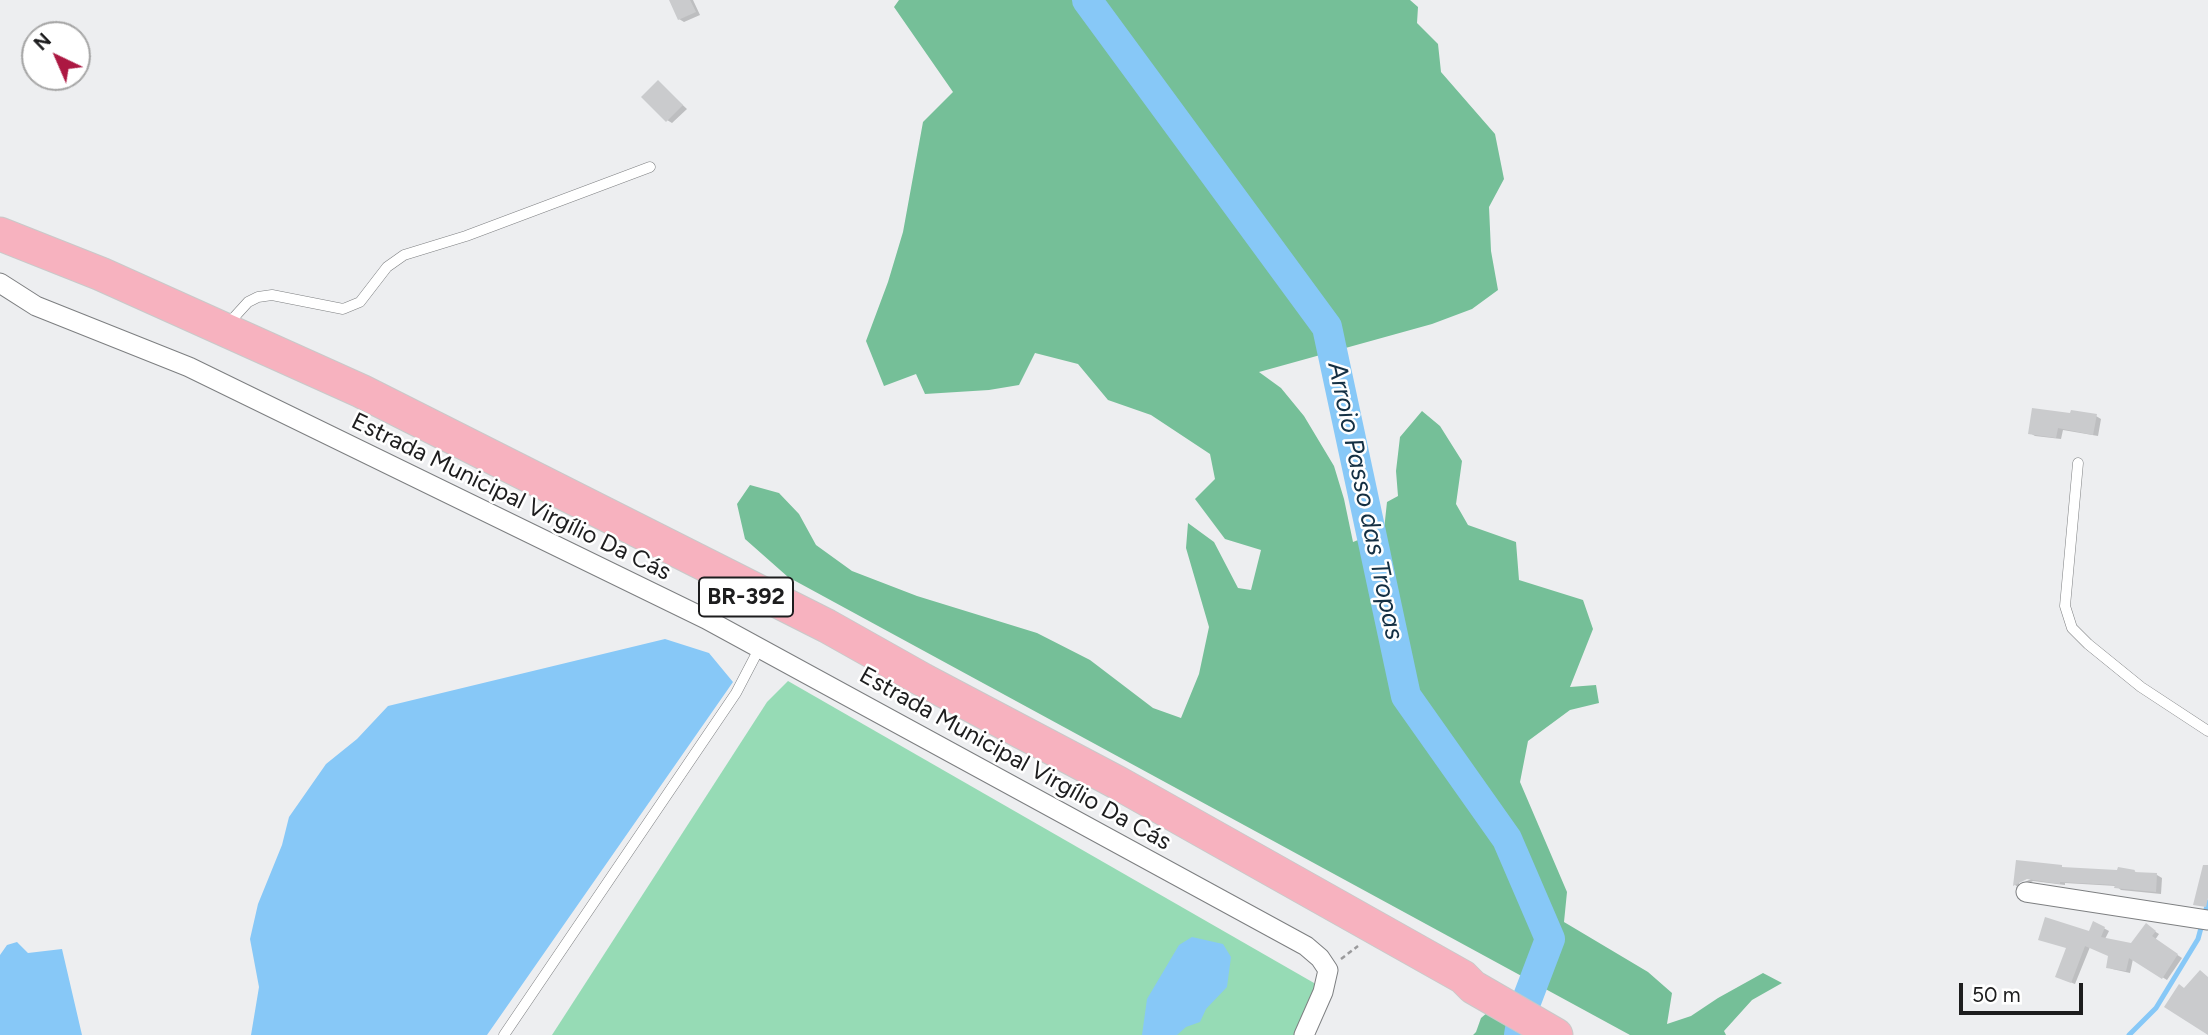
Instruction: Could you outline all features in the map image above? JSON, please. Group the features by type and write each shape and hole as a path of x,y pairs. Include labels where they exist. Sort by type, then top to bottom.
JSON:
{"highway":[{"path":"0,233 100,274 222,333 361,391 827,626 1154,803 1463,977 1473,987"},
{"name":"BR-392","path":"0,246 222,333 679,561 931,695 1369,938 1459,984 1473,987 1556,1035"}],"street":[{"name":"Estrada Municipal Virgílio Da Cás","path":"0,283 36,306 189,367 760,647 1306,946 1320,958 1328,971"},
{"path":"2026,892 2208,920"},
{"path":"1304,1035 1323,992 1328,971"}],"lane":[{"path":"222,333 248,302 258,297 272,295 343,309 360,302 387,267 404,256 466,236 649,167"},
{"path":"2078,463 2065,606 2072,628 2141,687 2208,731"},
{"path":"504,1035 736,693 760,647"}],"path":[{"path":"1328,971 1369,938"}],"green space":[{"path":"899,0 1410,0 1418,7 1417,23 1438,44 1441,72 1495,134 1504,179 1489,207 1491,251 1498,290 1472,309 1432,324 1259,372 1281,388 1304,416 1334,466 1353,542 1384,530 1387,502 1398,496 1396,471 1400,437 1422,411 1440,426 1462,461 1456,504 1468,525 1516,542 1519,580 1583,600 1593,629 1570,687 1596,685 1599,703 1570,710 1528,741 1520,782 1567,892 1564,922 1648,972 1672,993 1667,1024 1691,1016 1763,973 1782,983 1752,1000 1724,1031 1726,1035 1630,1035 788,577 745,539 737,504 750,485 779,493 799,514 816,545 852,571 917,596 1037,633 1090,660 1153,708 1181,718 1199,674 1209,627 1186,548 1188,523 1214,542 1238,588 1251,590 1261,550 1225,539 1195,499 1215,479 1210,454 1151,415 1108,400 1078,364 1035,353 1019,385 989,390 925,394 916,374 884,386 866,341 903,232 923,122 953,92 894,7"},
{"path":"788,681 1321,987 1298,1035 552,1035 767,702"},
{"path":"1488,1012 1536,1035 1473,1035 1481,1018"}],"water":[{"path":"665,639 709,653 733,682 487,1035 251,1035 259,987 250,939 258,904 282,845 289,817 326,764 357,739 388,706"},
{"path":"1192,937 1223,944 1231,957 1227,987 1206,1009 1200,1022 1186,1027 1177,1035 1142,1035 1147,999 1179,945"},
{"path":"17,942 28,953 62,949 82,1035 0,1035 0,955 7,945"}],"building":[{"path":"669,0 690,0 696,12 678,20"},
{"path":"658,80 683,105 666,122 641,97"},
{"path":"2032,408 2097,414 2093,435 2058,428 2056,438 2028,434"},
{"path":"2016,860 2062,867 2117,870 2118,867 2135,870 2134,872 2157,873 2156,892 2114,888 2115,885 2060,884 2027,879 2013,886"},
{"path":"2203,865 2208,865 2206,907 2193,905"},
{"path":"2045,917 2089,931 2093,921 2105,927 2101,937 2131,943 2146,923 2156,931 2152,936 2178,954 2162,979 2129,958 2126,971 2106,968 2108,956 2085,946 2071,983 2055,977 2066,948 2038,940"},
{"path":"2200,970 2208,977 2208,1035 2164,1007 2179,984 2184,988"}],"waterway":[{"name":"Arroio Passo das Tropas","path":"1087,0 1327,327 1406,696 1507,839 1550,939 1523,1010 1519,1035"},
{"path":"2129,1035 2156,1008 2198,939 2208,902"}]}
